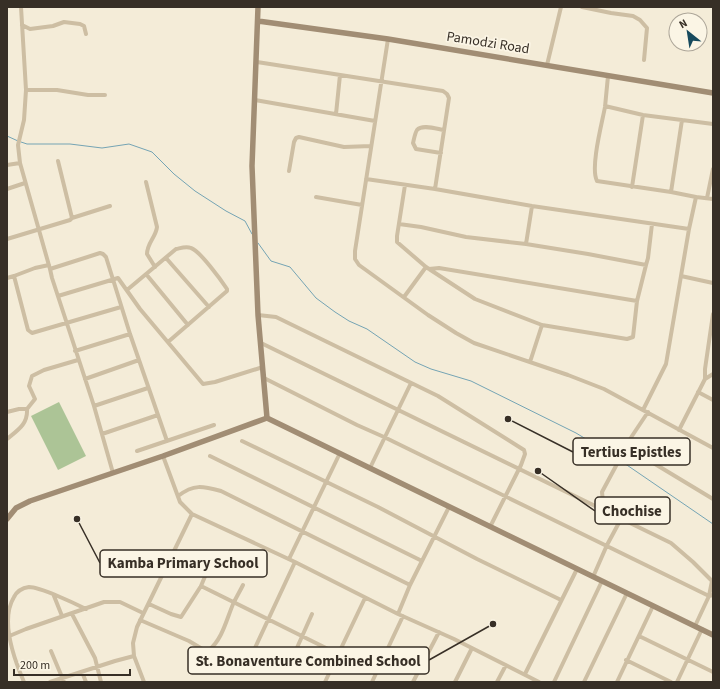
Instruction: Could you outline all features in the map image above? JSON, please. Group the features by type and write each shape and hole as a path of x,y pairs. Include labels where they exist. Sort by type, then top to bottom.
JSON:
{"street":[{"path":"21,7 26,90 24,120 18,145 20,163 52,278 94,406 113,473"},
{"path":"258,7 252,166 256,235 255,249 258,315 267,418"},
{"path":"547,65 561,7"},
{"path":"582,7 633,16 640,20 647,28 644,60"},
{"name":"Pamodzi Road","path":"258,21 388,39 713,93"},
{"path":"22,25 30,29 71,22 84,26 86,34"},
{"path":"23,36 30,29"},
{"path":"388,39 355,251 356,259 359,265 456,333 474,342 604,389 713,448"},
{"path":"256,62 443,91 449,98 435,189"},
{"path":"336,114 340,75"},
{"path":"608,76 594,176 597,181 713,199"},
{"path":"26,90 57,90 88,95 105,95"},
{"path":"255,100 375,121"},
{"path":"605,106 643,115 713,124"},
{"path":"632,187 643,115"},
{"path":"671,192 682,120"},
{"path":"441,153 416,149 413,143 416,132 420,128 424,127 444,130"},
{"path":"289,171 294,142 296,138 299,137 344,147 371,146"},
{"path":"58,161 72,218"},
{"path":"7,165 20,163"},
{"path":"707,198 713,169"},
{"path":"366,179 435,189 532,206 689,229"},
{"path":"146,182 157,227 147,250 155,267"},
{"path":"7,188 25,183"},
{"path":"405,185 397,242 428,268 474,299 542,325 631,339 633,337 637,301 648,258 652,224"},
{"path":"316,197 362,205"},
{"path":"643,410 666,364 689,229 696,197"},
{"path":"7,239 110,206"},
{"path":"526,244 532,206"},
{"path":"399,224 421,227 466,237 526,244 646,265"},
{"path":"127,290 176,249 183,247 190,247 195,250 227,289 209,307 168,342"},
{"path":"7,278 35,268 50,267 100,253 103,254 106,258 121,307 167,441"},
{"path":"166,258 209,307"},
{"path":"404,297 428,268"},
{"path":"428,268 439,268 637,301"},
{"path":"146,274 188,325"},
{"path":"14,276 28,330 32,333 121,307"},
{"path":"681,276 713,283"},
{"path":"58,296 118,278 140,309 202,384 215,382 263,367"},
{"path":"679,430 705,379 705,368 713,314"},
{"path":"258,315 276,316 438,396 520,446 524,450 525,454 490,528"},
{"path":"530,362 542,325"},
{"path":"75,351 130,334"},
{"path":"261,343 671,543 712,582 711,596 695,626"},
{"path":"7,439 24,425 28,415 27,409 35,399 29,386 32,376 44,370 78,360"},
{"path":"85,379 139,360"},
{"path":"705,379 713,374"},
{"path":"264,378 357,425 711,596"},
{"path":"370,468 411,383"},
{"path":"94,406 148,388"},
{"path":"698,392 713,400"},
{"path":"7,412 20,408 27,409"},
{"path":"608,512 603,502 602,492 628,444 648,412"},
{"path":"102,434 158,416"},
{"path":"7,519 16,508 30,501 163,456 267,418 490,528 713,635"},
{"path":"137,451 214,425"},
{"path":"242,441 378,507 477,560 561,600"},
{"path":"628,444 650,461 713,499"},
{"path":"289,559 340,453"},
{"path":"163,456 180,502 192,514 289,559 398,614 472,648 539,682"},
{"path":"210,456 422,561"},
{"path":"178,496 187,489 196,487 210,488 221,491 410,585"},
{"path":"398,614 410,585 449,507"},
{"path":"144,682 134,656 133,643 143,613 149,604 192,514"},
{"path":"592,577 621,519"},
{"path":"248,663 295,562"},
{"path":"525,674 577,569"},
{"path":"149,604 181,617 201,586 206,574"},
{"path":"554,682 602,581"},
{"path":"140,620 189,640 207,650 212,648 223,629 243,585"},
{"path":"201,586 338,654"},
{"path":"24,682 8,637 7,615 12,599 16,593 22,589 35,588 86,609"},
{"path":"584,682 627,593"},
{"path":"54,596 62,616"},
{"path":"325,682 366,598"},
{"path":"8,637 26,629 104,602 120,602 143,613"},
{"path":"617,682 626,660 653,606"},
{"path":"72,614 98,666 101,682"},
{"path":"292,659 312,614"},
{"path":"372,682 403,616"},
{"path":"677,682 702,629"},
{"path":"413,682 438,632"},
{"path":"639,636 713,672"},
{"path":"456,682 472,648"},
{"path":"51,651 63,680"},
{"path":"50,682 63,680 98,666 134,656"},
{"path":"626,660 671,682"},
{"path":"497,682 506,665"},
{"path":"82,672 86,682"}],"green space":[{"path":"59,402 86,456 58,470 31,416"}],"waterway":[{"path":"7,136 18,141"},
{"path":"21,142 27,144 70,144 102,148 129,144 152,152 174,174 195,191 226,211 245,221 252,234"},
{"path":"258,243 271,261 290,267 316,298 349,321 367,329 415,362 431,369 471,381 576,433 619,459"},
{"path":"621,461 713,524"}],"place":[{"name":"Tertius Epistles","path":"508,419"},
{"name":"Chochise","path":"538,471"},
{"name":"Kamba Primary School","path":"77,519"},
{"name":"St. Bonaventure Combined School","path":"493,624"}]}
